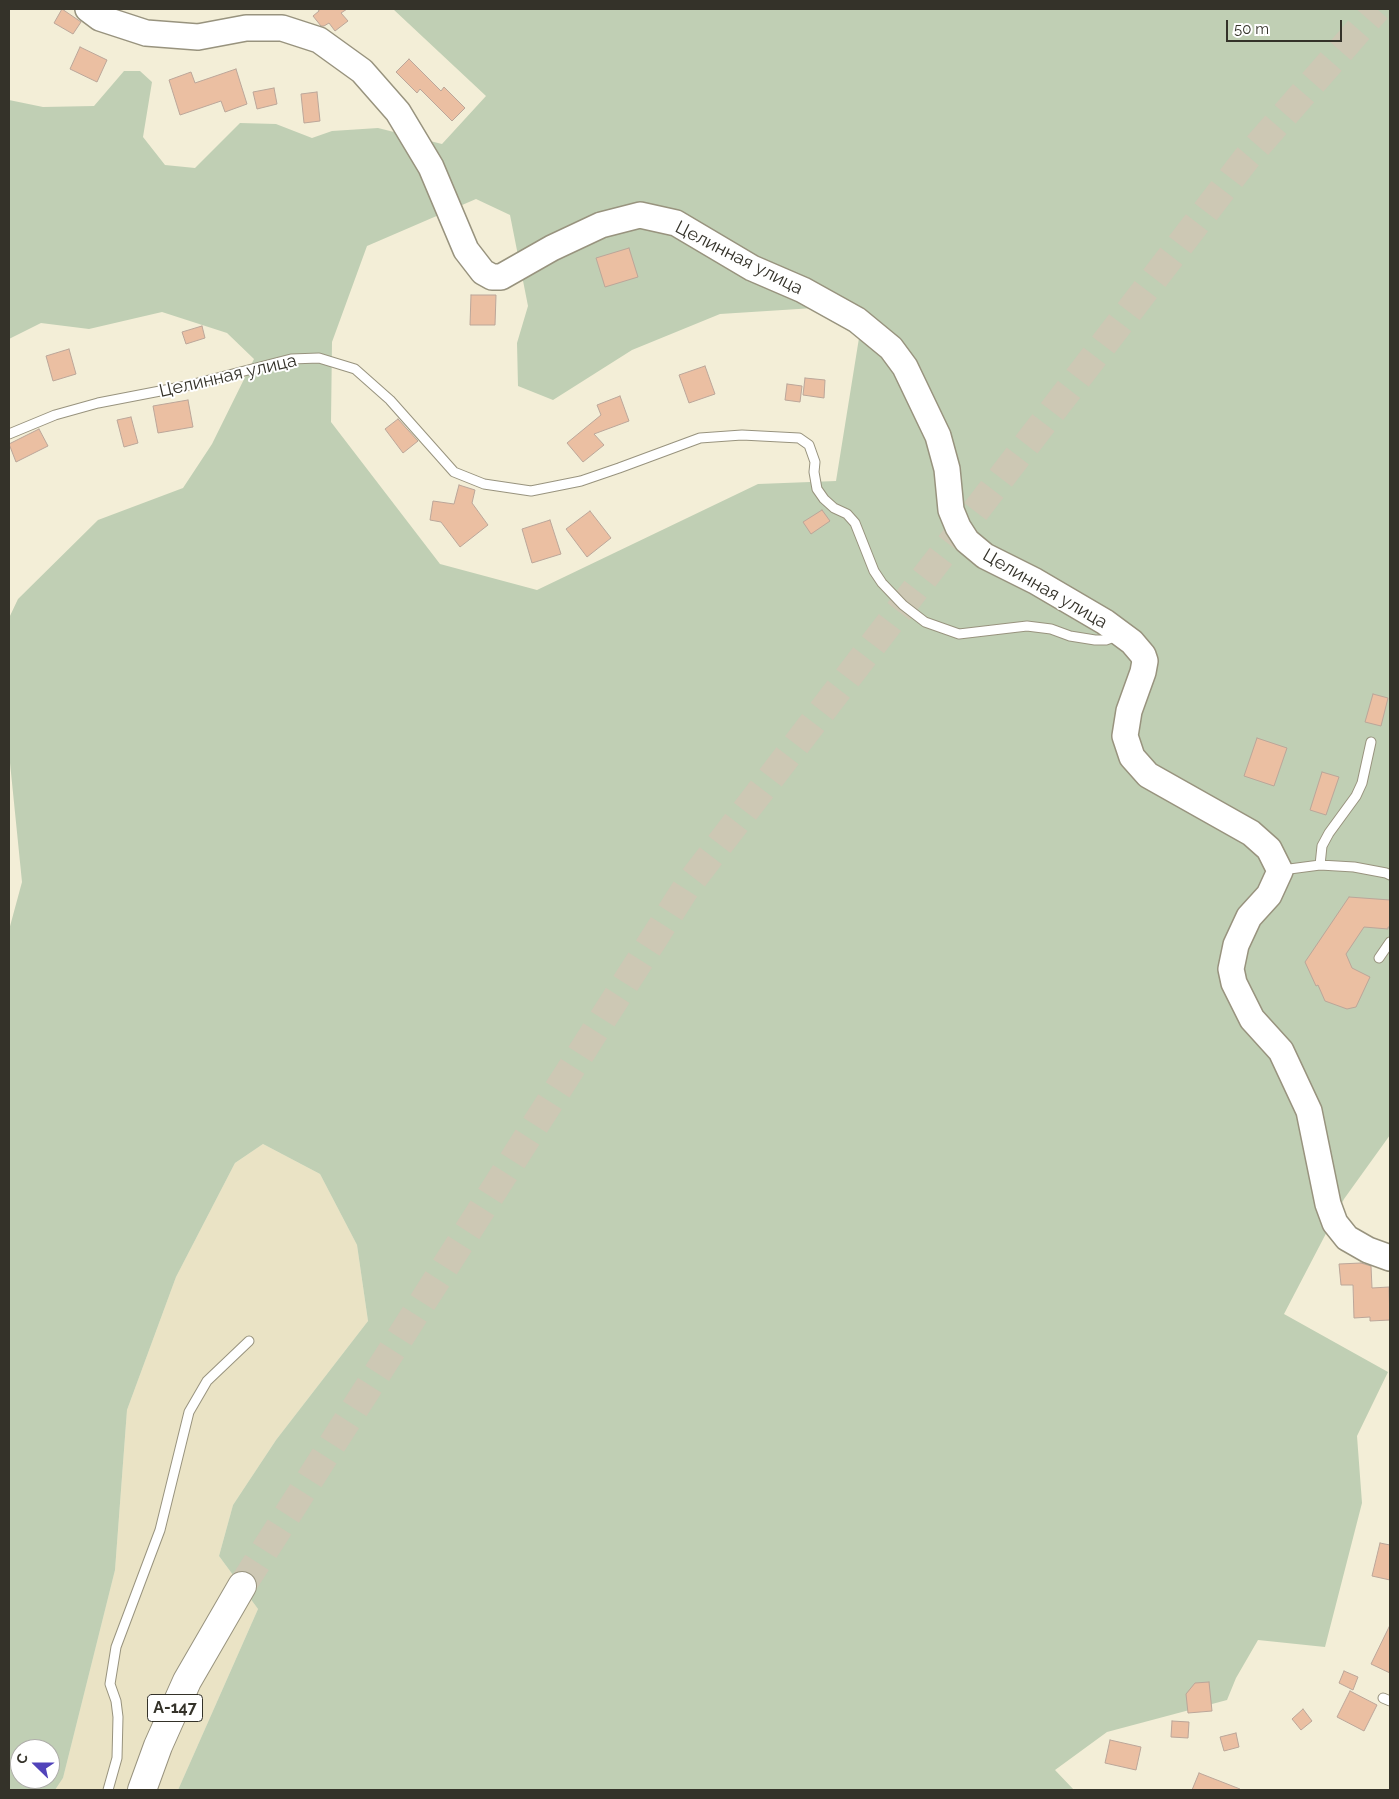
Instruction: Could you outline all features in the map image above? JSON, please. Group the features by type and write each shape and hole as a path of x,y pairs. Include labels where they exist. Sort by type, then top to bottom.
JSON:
{"highway":[{"name":"А-147","path":"142,1790 158,1746 187,1681 242,1586"}],"street":[{"name":"Целинная улица","path":"88,9 100,18 146,33 198,37 246,28 282,28 319,40 362,71 398,112 431,167 466,250 483,272 492,277 501,277 552,248 601,225 640,215 676,223 752,268 803,290 857,320 891,348 905,366 917,390 938,436 947,469 951,510 958,527 967,541 985,556 1036,582 1106,622 1143,655 1145,661 1143,672 1129,711 1125,736 1132,757 1148,775 1251,834 1269,848 1280,870"},
{"path":"1280,870 1269,895 1248,917 1236,946 1231,969 1234,983 1252,1019 1281,1051 1309,1111 1328,1204 1335,1223 1347,1238 1368,1250 1390,1258"}],"lane":[{"name":"Целинная улица","path":"9,434 55,415 98,402 186,386 291,359 319,358 355,369 390,400 454,472 484,484 531,491 547,488 619,468 700,438 742,435 799,438 809,445 815,462 814,472 817,489 834,508 847,514 855,523 874,571 882,583 903,605 925,622 959,634 1027,626 1051,629 1070,636 1095,640 1106,640 1122,635"},
{"path":"1320,864 1322,846 1329,833 1356,796 1362,783 1371,742"},
{"path":"1280,870 1320,864 1354,867 1390,875"},
{"path":"1379,958 1390,942"},
{"path":"108,1790 117,1758 118,1717 116,1701 110,1684 116,1647 160,1530 189,1412 207,1381 249,1341"}],"shaded area":[{"path":"263,1144 320,1174 357,1245 368,1321 276,1440 233,1505 219,1556 258,1609 178,1790 55,1790 60,1789 60,1782 63,1778 115,1570 127,1410 176,1277 235,1163"}],"green space":[{"path":"393,9 1390,9 1390,1135 1344,1199 1284,1314 1388,1372 1357,1436 1362,1503 1325,1647 1258,1640 1236,1678 1227,1700 1107,1732 1055,1770 1074,1790 178,1790 258,1609 219,1556 233,1505 276,1440 368,1321 357,1245 320,1174 263,1144 235,1163 176,1277 127,1410 115,1570 63,1778 60,1782 60,1739 10,1739 10,1789 56,1789 9,1790 9,930 22,882 9,753 9,618 18,599 98,520 183,488 212,444 254,359 227,333 162,312 89,329 41,323 9,339 9,100 43,107 94,106 124,71 140,71 152,82 143,137 165,165 195,168 240,123 276,124 312,138 332,131 378,128 442,144 486,96","holes":["476,199 510,215 528,306 517,343 518,386 553,400 632,350 720,314 814,308 859,338 836,481 758,484 537,590 440,564 331,422 332,342 367,246"]}],"building":[{"path":"62,9 81,22 73,34 54,23"},
{"path":"318,9 347,9 341,13 348,21 335,31 329,23 321,26 313,16 319,11"},
{"path":"80,47 107,60 97,82 70,69"},
{"path":"409,59 441,91 444,87 465,108 452,121 420,89 417,93 396,72"},
{"path":"236,69 247,104 225,112 221,101 180,115 169,80 191,72 195,83"},
{"path":"274,88 277,104 257,109 253,92"},
{"path":"317,92 320,121 304,123 301,94"},
{"path":"629,248 638,277 605,287 596,258"},
{"path":"471,295 496,295 495,325 470,325"},
{"path":"202,326 205,338 186,344 182,332"},
{"path":"69,349 76,374 53,381 46,356"},
{"path":"705,366 715,394 689,403 679,375"},
{"path":"805,378 825,380 824,398 803,395"},
{"path":"787,384 802,386 800,402 785,400"},
{"path":"620,396 629,421 594,434 604,445 583,462 567,443 601,415 597,405"},
{"path":"188,400 193,427 158,433 153,406"},
{"path":"131,417 138,443 124,447 117,420"},
{"path":"398,419 418,441 403,453 385,429"},
{"path":"39,429 48,446 16,462 9,444"},
{"path":"459,485 475,490 472,503 488,525 460,547 441,522 430,520 433,501 454,504"},
{"path":"822,510 830,521 811,534 803,522"},
{"path":"590,511 611,538 587,557 566,529"},
{"path":"550,520 561,554 532,563 522,529"},
{"path":"1373,694 1388,698 1381,726 1365,722"},
{"path":"1257,738 1287,748 1274,786 1244,776"},
{"path":"1322,772 1339,777 1326,815 1310,810"},
{"path":"1349,897 1390,900 1390,927 1388,929 1364,927 1346,954 1352,968 1370,977 1356,1007 1347,1009 1325,1001 1305,962"},
{"path":"1361,1263 1371,1266 1372,1288 1389,1287 1390,1320 1370,1321 1370,1317 1354,1318 1353,1285 1341,1285 1339,1264"},
{"path":"1380,1543 1390,1545 1390,1580 1372,1576"},
{"path":"1390,1625 1390,1673 1371,1664"},
{"path":"1344,1671 1358,1677 1353,1690 1339,1683"},
{"path":"1209,1682 1212,1711 1188,1713 1186,1694 1195,1683"},
{"path":"1350,1691 1377,1705 1364,1731 1337,1717"},
{"path":"1303,1709 1312,1721 1301,1730 1292,1719"},
{"path":"1172,1721 1189,1722 1188,1738 1171,1737"},
{"path":"1236,1733 1239,1747 1224,1751 1220,1737"},
{"path":"1110,1740 1141,1747 1136,1770 1105,1763"},
{"path":"1199,1773 1240,1789 1240,1790 1192,1790"}],"tunnel":[{"path":"242,1586 686,888 1246,159 1377,9"}]}
